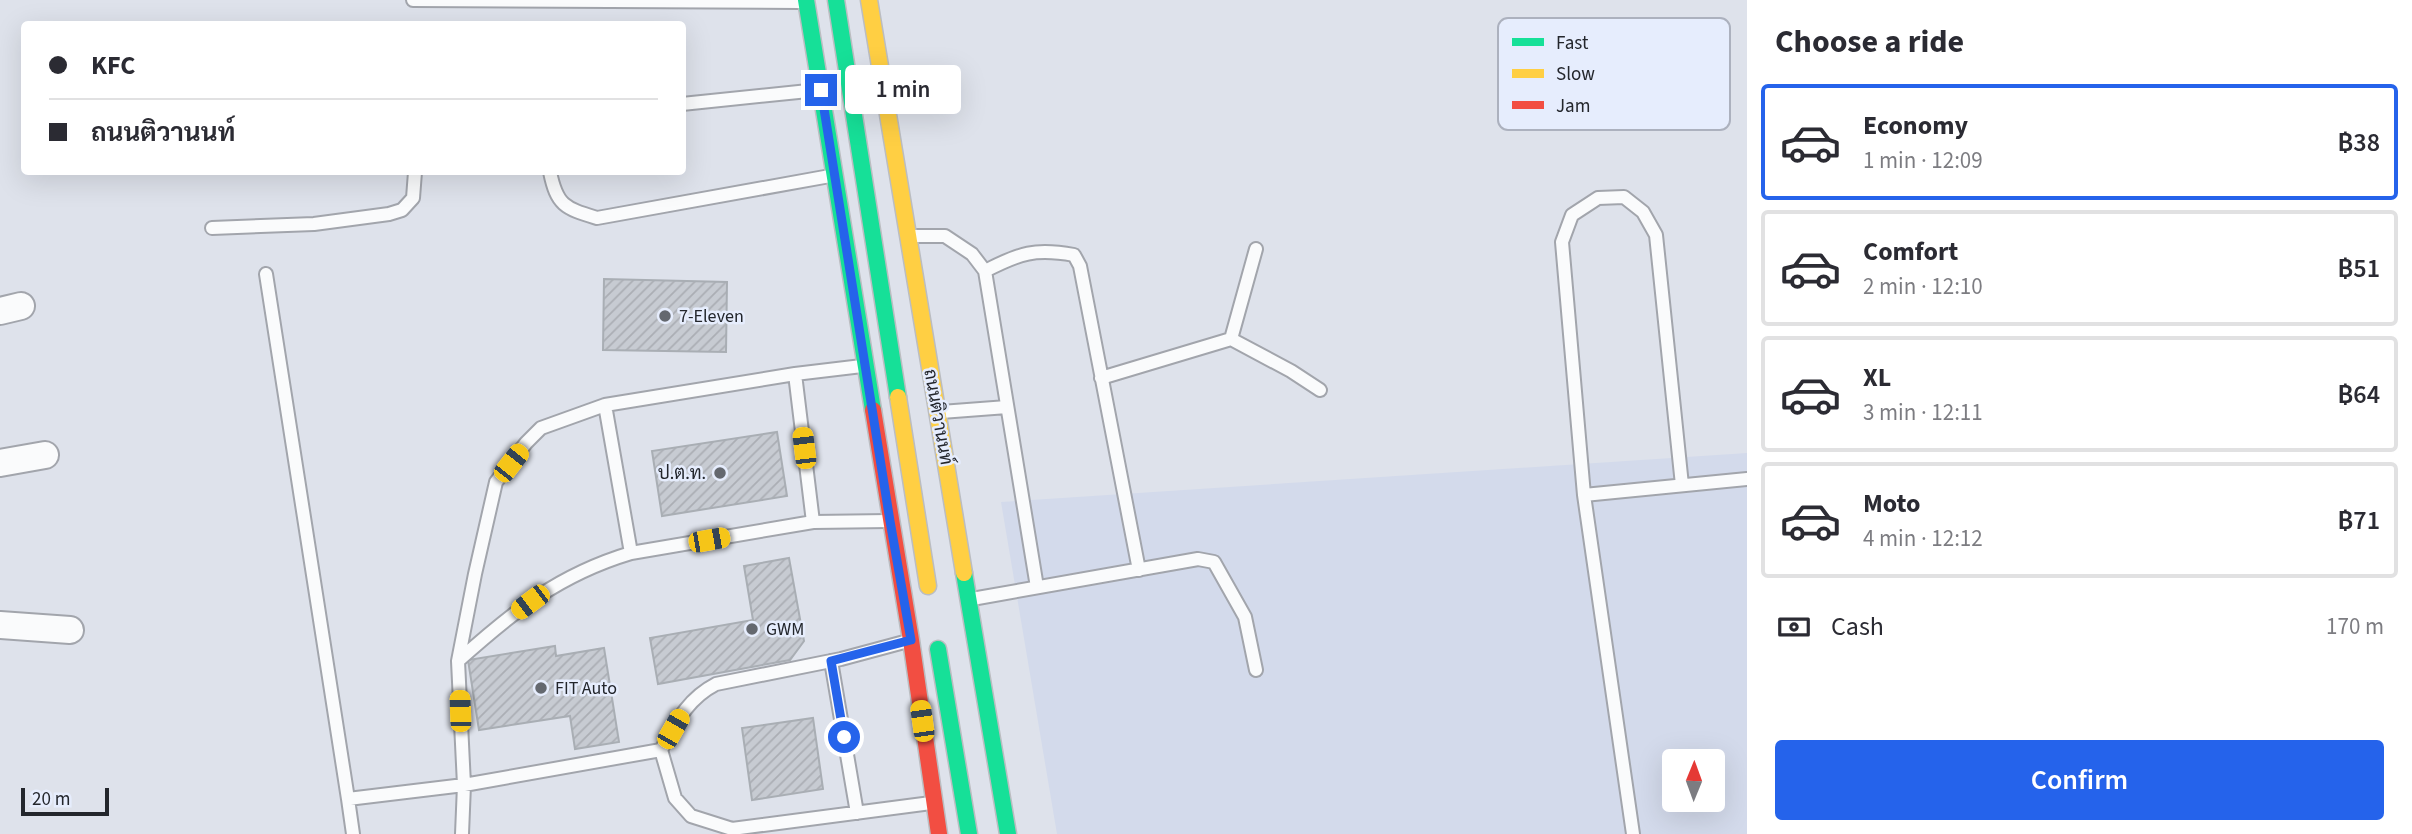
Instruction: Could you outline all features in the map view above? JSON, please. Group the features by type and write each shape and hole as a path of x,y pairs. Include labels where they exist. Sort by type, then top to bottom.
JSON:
{"main road":[{"path":"836,0 931,607"},
{"name":"ถนนติวานนท์","path":"869,0 1008,834"},
{"path":"806,1 911,640 939,834"},
{"path":"936,633 968,834"}],"street":[{"path":"0,463 45,455"},
{"path":"0,625 70,630"}],"lane":[{"path":"413,0 806,1"},
{"path":"686,104 821,90"},
{"path":"212,228 314,224 389,214 402,210 413,198 415,175"},
{"path":"551,175 555,193 566,208 597,218 834,176"},
{"path":"1633,834 1584,495 1562,242 1572,215 1598,198 1623,197 1643,212 1656,235 1682,485"},
{"path":"907,236 945,236 972,254 985,271 1037,587"},
{"path":"1231,339 1256,250"},
{"path":"985,271 1018,254 1051,251 1074,255 1080,266 1139,570"},
{"path":"266,274 353,834"},
{"path":"1101,378 1231,339 1320,390"},
{"path":"462,834 464,785 458,661 496,482 526,443 541,428 605,405 866,365"},
{"path":"795,374 813,522"},
{"path":"605,405 631,553"},
{"path":"937,413 1007,407"},
{"path":"1584,495 1747,479"},
{"path":"458,661 497,626 547,589 596,564 631,553 813,522 890,521"},
{"path":"968,599 1198,559 1214,562 1245,617 1256,670"},
{"path":"911,640 831,661 716,684 701,692 685,708 661,750 675,799 691,816 732,829 934,803"},
{"path":"831,661 857,813"},
{"path":"348,799 464,785 661,750"}],"shaded area":[{"path":"1747,453 1747,834 1057,834 1001,502"}],"building":[{"name":"7-Eleven","path":"604,279 727,282 726,352 603,350"},
{"name":"ป.ต.ท.","path":"777,432 787,496 662,516 652,451"},
{"name":"GWM","path":"789,558 804,641 790,660 658,684 650,638 753,620 744,566"},
{"name":"FIT Auto","path":"555,646 556,656 604,648 619,742 575,749 570,716 479,730 468,660"},
{"path":"813,718 823,789 752,800 742,728"}],"traffic: fast":[{"path":"806,0 873,410"},
{"path":"836,0 898,397"},
{"path":"964,573 1008,834"},
{"path":"938,649 969,834"}],"traffic: slow":[{"path":"869,0 964,573"},
{"path":"898,397 928,586"}],"traffic: jam":[{"path":"873,410 911,640 939,834"}],"place":[{"name":"7-Eleven","path":"665,316"},
{"name":"ป.ต.ท.","path":"720,473"},
{"name":"GWM","path":"752,629"},
{"name":"FIT Auto","path":"541,688"}],"route":[{"path":"821,90 911,640 831,661 844,737"}]}
